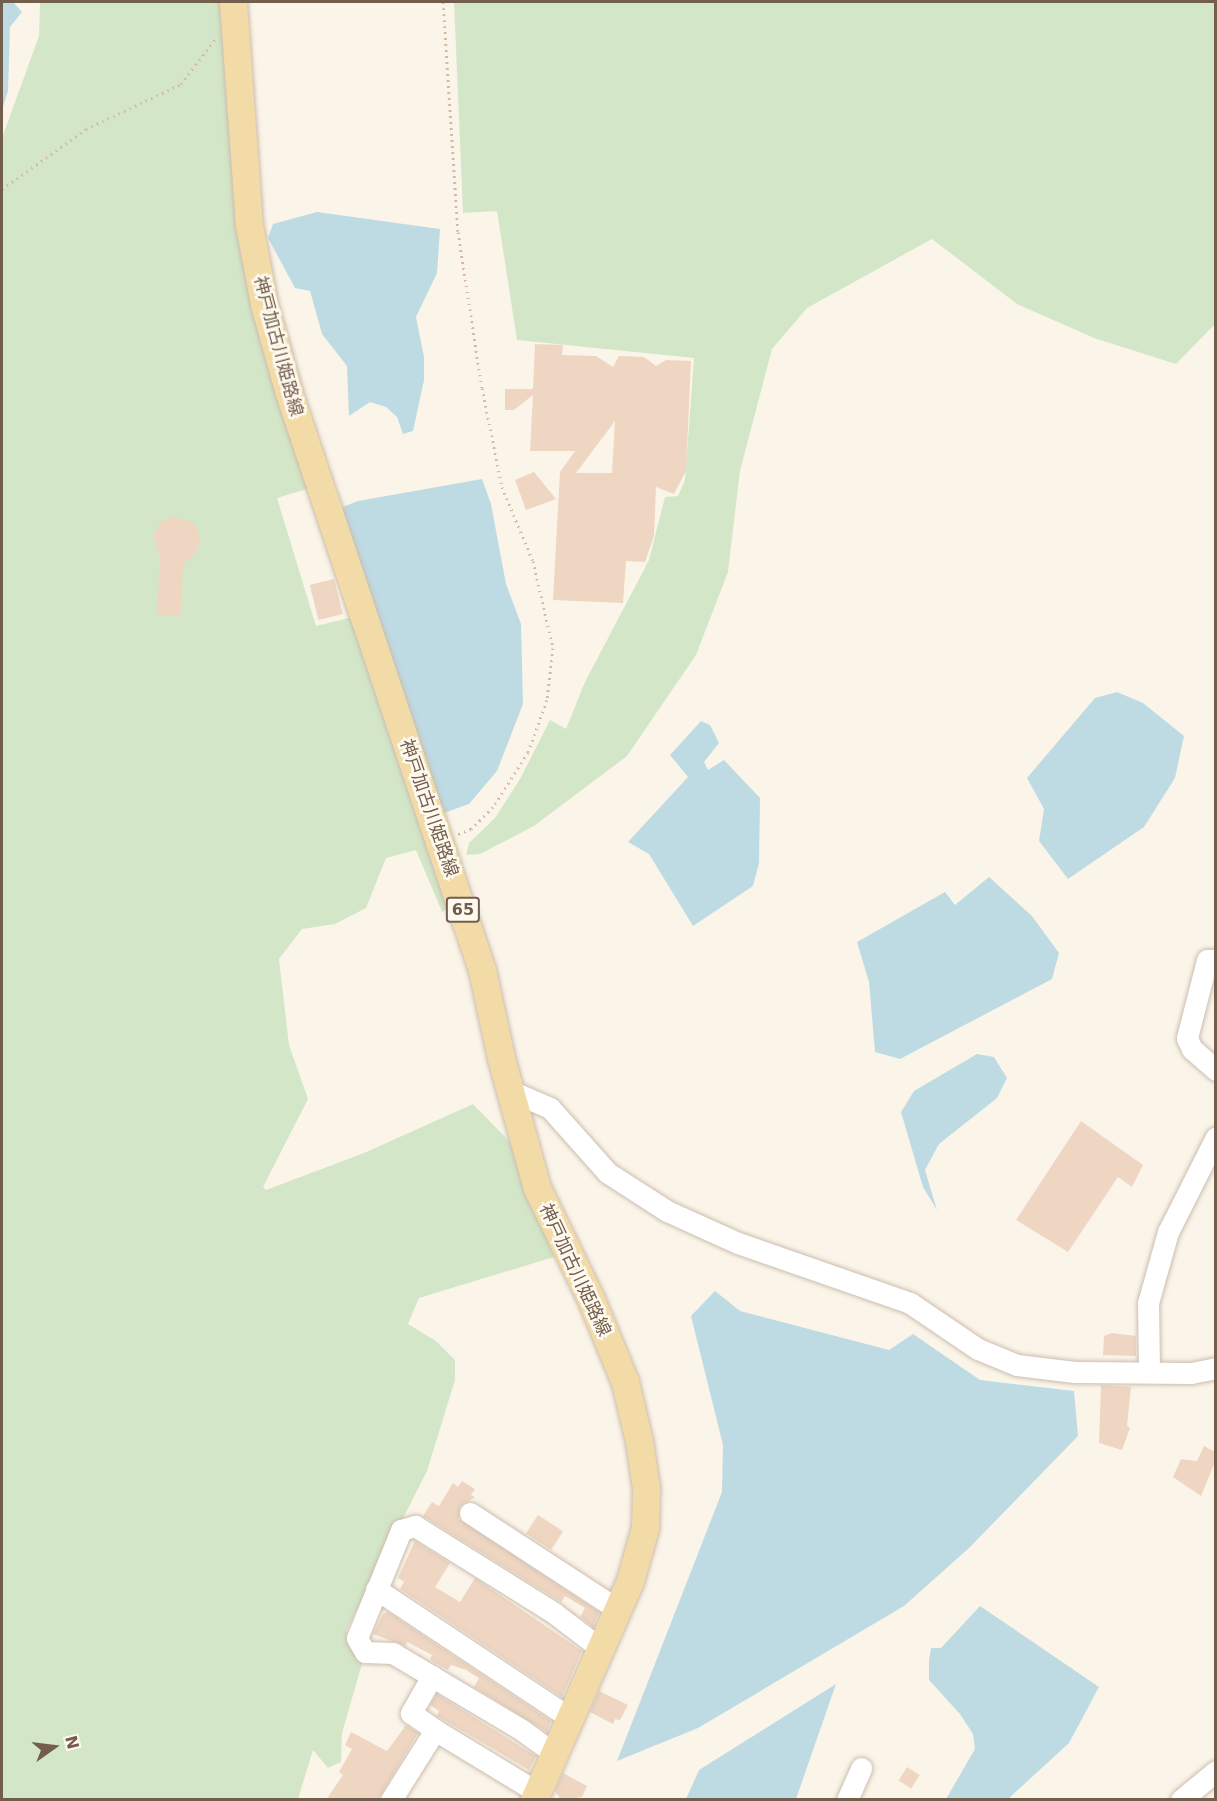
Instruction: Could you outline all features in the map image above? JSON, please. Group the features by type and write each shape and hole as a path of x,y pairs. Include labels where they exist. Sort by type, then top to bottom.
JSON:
{"main road":[{"name":"神戸加古川姫路線","path":"233,2 249,225 264,304 293,404 441,841 482,970 537,1188 590,1297 625,1382 639,1441 646,1488 645,1528 617,1609 536,1796"}],"street":[{"path":"1215,960 1207,960 1187,1038 1192,1049 1215,1070"},
{"path":"511,1091 550,1108 608,1173 667,1211 738,1243 910,1303 978,1349 1017,1365 1075,1372 1191,1373 1215,1368"},
{"path":"1149,1371 1148,1303 1165,1242 1215,1137"},
{"path":"471,1513 617,1609"},
{"path":"555,1754 522,1730 393,1653 365,1652 357,1638 401,1530 415,1526 554,1613 600,1648"},
{"path":"376,1590 570,1718"},
{"path":"432,1676 411,1713 536,1796"},
{"path":"391,1800 435,1730"},
{"path":"847,1800 861,1768"},
{"path":"1181,1800 1215,1771"}],"path":[{"path":"441,841 471,830 511,783 528,752 547,700 553,648 533,561 502,487 482,388 458,232 443,2"},
{"path":"2,189 86,129 181,84 212,40 234,30"}],"green space":[{"path":"40,2 225,2 229,89 310,488 277,498 316,626 353,617 454,905 442,912 416,850 386,858 366,908 335,924 302,929 279,959 289,1045 308,1099 263,1187 266,1190 364,1153 473,1104 510,1142 554,1257 419,1298 408,1324 436,1341 455,1360 455,1380 427,1471 346,1631 362,1664 342,1733 341,1762 328,1768 313,1750 298,1799 2,1799 2,138 39,36"},
{"path":"454,2 1216,2 1215,324 1176,364 1094,338 1017,304 932,239 807,308 772,349 740,471 728,572 696,655 627,756 534,826 480,854 466,855 469,843 495,818 520,779 550,720 566,729 585,682 649,560 665,497 678,496 685,480 694,358 517,340 497,211 463,213"}],"water":[{"path":"2,2 13,2 22,12 10,27 8,91 2,110"},
{"path":"317,212 440,229 437,273 416,317 424,357 424,380 413,431 403,434 397,417 386,407 370,402 349,416 347,366 322,334 310,291 295,288 268,238 273,224"},
{"path":"482,479 491,504 506,584 521,624 523,704 497,771 469,804 441,814 339,517 343,507 358,501"},
{"path":"1117,692 1143,703 1184,736 1175,778 1144,827 1068,879 1039,841 1044,809 1027,778 1095,698"},
{"path":"701,721 710,725 719,743 704,762 708,770 724,760 760,798 759,863 753,886 693,926 649,854 628,842 688,777 670,755"},
{"path":"989,877 1032,916 1059,953 1052,979 900,1059 875,1052 869,982 857,942 945,892 955,905"},
{"path":"977,1054 994,1057 1007,1078 997,1098 939,1144 925,1170 937,1210 923,1187 901,1112 914,1091"},
{"path":"715,1291 740,1311 889,1350 913,1334 980,1380 1074,1391 1078,1436 969,1548 904,1606 698,1728 617,1761 722,1492 723,1445 691,1316"},
{"path":"980,1606 1099,1687 1069,1743 1008,1799 946,1799 975,1749 973,1734 960,1714 929,1680 931,1648 941,1648"},
{"path":"836,1684 796,1799 686,1799 699,1770"}],"building":[{"path":"535,344 563,345 562,355 596,356 613,367 619,356 644,357 656,366 666,360 691,361 686,471 674,494 656,487 654,536 645,562 626,561 623,603 553,600 560,472 575,451 530,451 533,395 514,410 505,410 505,389 533,389","holes":["615,421 612,473 576,473"]},
{"path":"534,472 556,499 526,510 515,480"},
{"path":"173,516 194,523 200,536 198,550 183,564 181,616 157,615 160,556 153,536 160,523"},
{"path":"334,579 343,614 318,620 310,585"},
{"path":"1081,1121 1143,1165 1132,1187 1118,1177 1068,1252 1016,1220"},
{"path":"1112,1333 1136,1336 1136,1356 1103,1355 1104,1336"},
{"path":"1101,1385 1131,1387 1127,1426 1130,1428 1122,1450 1099,1443"},
{"path":"1204,1446 1215,1452 1215,1462 1201,1496 1173,1477 1181,1459 1197,1461"},
{"path":"462,1481 475,1489 471,1495 475,1497 460,1506 459,1519 599,1612 593,1627 580,1617 585,1608 565,1596 561,1602 423,1516 432,1502 439,1506 453,1483 458,1487"},
{"path":"538,1515 563,1531 551,1550 526,1533"},
{"path":"415,1541 450,1563 435,1587 460,1602 475,1578 582,1651 562,1697 400,1589 404,1582 398,1578"},
{"path":"388,1612 551,1721 547,1732 474,1687 479,1678 466,1670 451,1665 448,1670 430,1660 432,1655 407,1642 406,1646 373,1634 383,1614"},
{"path":"599,1691 628,1705 620,1720 615,1719 613,1724 590,1712"},
{"path":"437,1694 536,1756 529,1770 437,1716 439,1711 430,1705"},
{"path":"406,1725 418,1733 378,1800 326,1800 343,1775 339,1772 352,1749 345,1745 351,1732 387,1751"},
{"path":"907,1767 920,1775 911,1789 899,1781"},
{"path":"563,1773 587,1786 582,1797 561,1800 555,1791"}]}
